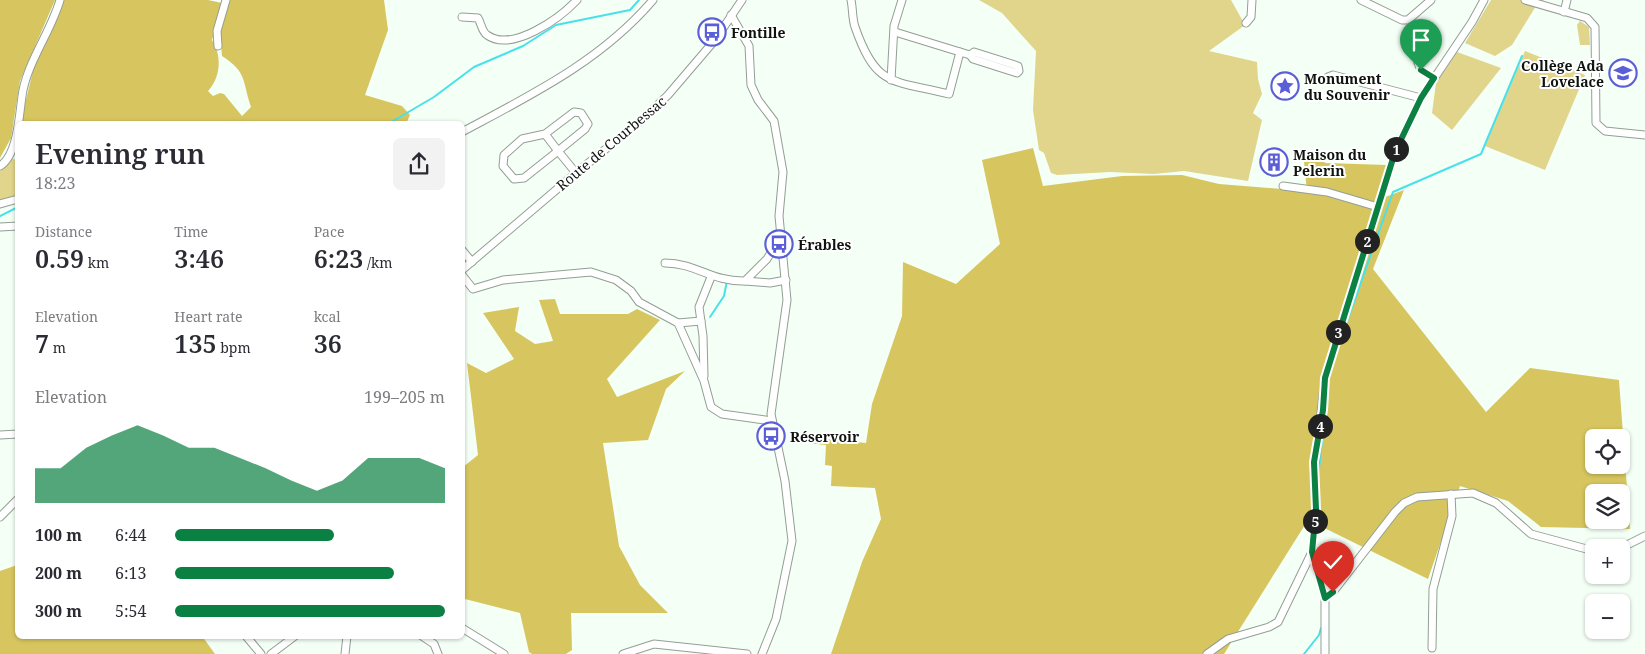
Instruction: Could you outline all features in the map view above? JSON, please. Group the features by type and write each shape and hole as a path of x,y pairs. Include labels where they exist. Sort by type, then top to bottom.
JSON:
{"street":[{"path":"18,121 27,73 60,0"},
{"path":"218,46 217,31 226,0"},
{"path":"462,17 478,18 484,33 499,40 528,35 544,28 578,0"},
{"path":"465,130 538,91 586,62 620,36 653,0"},
{"name":"Route de Courbessac","path":"465,268 644,118 668,95 715,40 742,0"},
{"path":"850,0 852,16 867,58 878,72 891,80 949,94 960,52"},
{"path":"891,80 894,26 902,0"},
{"path":"1246,23 1251,17 1252,0"},
{"path":"1361,0 1402,20 1408,20 1431,0"},
{"path":"1207,654 1228,638 1269,627 1278,622 1312,552 1316,509 1314,462 1323,410 1325,378 1395,152 1421,98 1472,22 1484,0"},
{"path":"1525,0 1587,18 1595,27 1596,123 1599,128 1605,131 1645,135"},
{"path":"1564,12 1567,0"},
{"path":"732,15 749,46 751,85 758,100 774,121 783,172 779,216 787,300 771,414 785,480 792,540 776,619 762,654"},
{"path":"895,32 970,55 973,59 1017,73 1019,71 1018,66 974,52 970,55"},
{"path":"1432,46 1418,63 1421,70 1434,78"},
{"path":"1330,76 1421,98"},
{"path":"574,112 581,112 588,124 586,129 524,178 514,178 503,166 504,155 522,139 545,134 574,112"},
{"path":"545,134 576,173"},
{"path":"0,166 6,161 13,148 15,137"},
{"path":"1283,186 1327,192 1378,207"},
{"path":"0,204 15,200"},
{"path":"0,227 15,226"},
{"path":"745,281 767,259 780,238"},
{"path":"465,254 472,262"},
{"path":"665,263 678,263 693,267 711,277 729,282 770,283 786,280"},
{"path":"465,279 473,289 503,280 591,272 616,280 631,291 639,302 678,324 704,381 711,407 722,414 772,421"},
{"path":"704,381 699,307 711,277"},
{"path":"678,324 701,321"},
{"path":"0,435 15,434"},
{"path":"1325,598 1333,592 1385,523 1404,504 1417,497 1467,493 1484,496 1506,511 1531,534 1585,549"},
{"path":"1432,648 1433,589 1452,516 1451,494"},
{"path":"0,517 15,502"},
{"path":"1630,544 1645,536"},
{"path":"1312,552 1325,598 1325,654"},
{"path":"465,630 504,654"},
{"path":"248,639 261,654"},
{"path":"271,654 291,639"},
{"path":"345,654 347,639"},
{"path":"426,639 434,644 438,654"},
{"path":"623,654 654,644 747,654"}],"shaded area":[{"path":"0,0 55,0 20,81 11,138 0,158"},
{"path":"64,0 208,0 222,3 212,40 219,59 218,73 208,91 213,96 220,93 224,94 242,116 251,107 243,78 236,67 222,56 220,32 227,0 384,0 388,30 365,95 402,106 410,115 407,121 21,121 36,59"},
{"path":"979,0 1231,0 1245,25 1209,51 1257,62 1258,79 1262,94 1253,113 1262,120 1248,181 1184,171 1154,174 1110,172 1057,175 1051,173 1044,153 1039,150 1033,110 1036,51 1002,13"},
{"path":"1491,0 1544,0 1536,6 1512,45 1495,56 1465,43"},
{"path":"1580,21 1589,27 1590,45 1580,45 1577,25"},
{"path":"1525,51 1585,75 1545,170 1485,146"},
{"path":"1457,52 1501,68 1452,130 1432,113 1436,83"},
{"path":"1033,148 1043,186 1122,176 1182,175 1219,184 1307,191 1303,152 1326,163 1387,165 1377,200 1404,190 1373,269 1486,412 1530,368 1619,380 1623,429 1585,429 1585,474 1626,474 1627,484 1585,484 1585,528 1541,527 1508,501 1460,486 1428,579 1308,520 1224,654 831,654 862,562 881,519 875,488 831,486 832,466 825,465 826,445 798,442 796,436 866,443 872,404 902,316 903,262 956,284 1000,244 982,160"},
{"path":"10,158 15,159 15,196 0,200 0,167 4,168"},
{"path":"555,299 560,314 628,314 637,309 660,320 607,379 617,397 685,371 666,389 648,440 603,443 619,546 640,585 668,613 571,613 572,650 566,654 532,654 529,652 520,613 465,599 465,465 478,455 467,363 486,373 514,359 483,313 519,307 515,331 535,344 553,341 539,300"},
{"path":"15,566 15,639 204,639 215,654 0,654 0,571"}],"waterway":[{"path":"393,121 434,97 474,67 523,46 556,25 630,10 639,0"},
{"path":"1342,336 1393,192 1481,154 1522,56"},
{"path":"0,216 15,208"},
{"path":"710,317 724,296 727,281"},
{"path":"1319,505 1318,478 1329,376"},
{"path":"1304,654 1319,635 1321,628"}],"place":[{"name":"Fontille","path":"712,32"},
{"name":"Collège Ada Lovelace","path":"1623,73"},
{"name":"Monument du Souvenir","path":"1285,86"},
{"name":"Maison du Pelerin","path":"1274,162"},
{"name":"Érables","path":"779,244"},
{"name":"Réservoir","path":"771,436"}],"route":[{"path":"1333,592 1325,598 1312,552 1316,509 1314,462 1323,410 1325,378 1337,334 1395,152 1421,98 1434,78 1421,70"}]}
